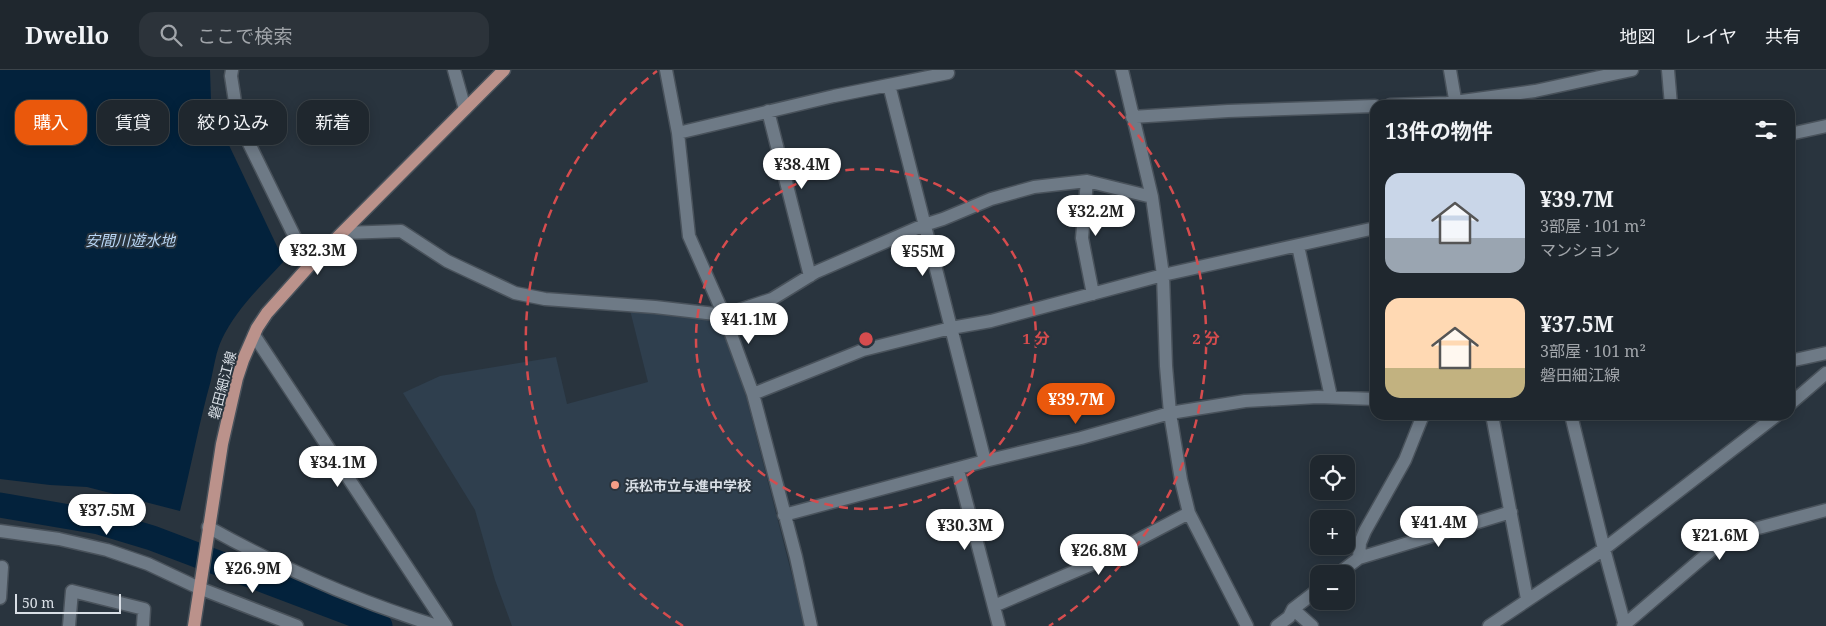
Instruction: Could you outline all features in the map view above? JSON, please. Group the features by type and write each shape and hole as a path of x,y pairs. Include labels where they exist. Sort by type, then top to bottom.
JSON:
{"main road":[{"name":"磐田細江線","path":"194,626 222,444 237,378 254,335 267,314 309,266 504,70"}],"street":[{"path":"232,70 231,76 238,121 309,266"},
{"path":"454,70 465,108"},
{"path":"666,70 678,133 689,236 724,315 753,394 811,626"},
{"path":"1122,70 1152,197 1163,275 1166,366 1170,413 1181,480 1189,513 1247,626"},
{"path":"1450,70 1455,100"},
{"path":"1480,100 1535,91 1632,70"},
{"path":"1668,70 1671,100"},
{"path":"678,133 768,111 951,71"},
{"path":"889,85 985,461"},
{"path":"1132,117 1228,111 1370,106"},
{"path":"768,111 810,276"},
{"path":"1795,133 1826,126"},
{"path":"343,233 401,231 447,260 522,295 545,299 655,307 724,315 772,299 810,276 924,225 999,196 1034,188 1086,181 1152,197"},
{"path":"1086,181 1082,238 1092,294"},
{"path":"753,394 863,350 951,328 991,321 1163,275 1370,229"},
{"path":"1298,246 1331,397"},
{"path":"254,335 446,626"},
{"path":"1795,360 1826,353"},
{"path":"1795,400 1826,373"},
{"path":"784,515 1170,413 1245,400 1331,397 1370,399"},
{"path":"1359,558 1360,542 1405,460 1421,420"},
{"path":"1493,420 1527,600"},
{"path":"1572,420 1624,625 1728,536 1826,510"},
{"path":"1489,626 1604,549 1771,420"},
{"path":"958,470 998,626"},
{"path":"1350,565 1359,558 1511,512"},
{"path":"994,606 1092,564 1189,513"},
{"path":"208,527 252,551 350,596 437,626"},
{"path":"0,531 59,539 107,550 148,564 199,588 297,626"},
{"path":"0,598 2,568"},
{"path":"69,626 72,592 144,609 143,626"},
{"path":"1277,626 1290,618 1293,608 1310,596"},
{"path":"1293,608 1312,626"}],"shaded area":[{"name":"浜松市立与進中学校","path":"630,310 726,319 805,626 512,626 495,580 475,510 403,393 440,376 556,357 567,404 648,382"}],"water":[{"name":"安間川遊水地","path":"0,70 210,70 211,100 179,100 179,145 229,145 284,261 242,307 220,344 180,511 87,487 0,479"}],"waterway":[{"path":"0,505 99,522 152,538 380,626"}],"place":[{"name":"浜松市立与進中学校","path":"615,485"}]}
